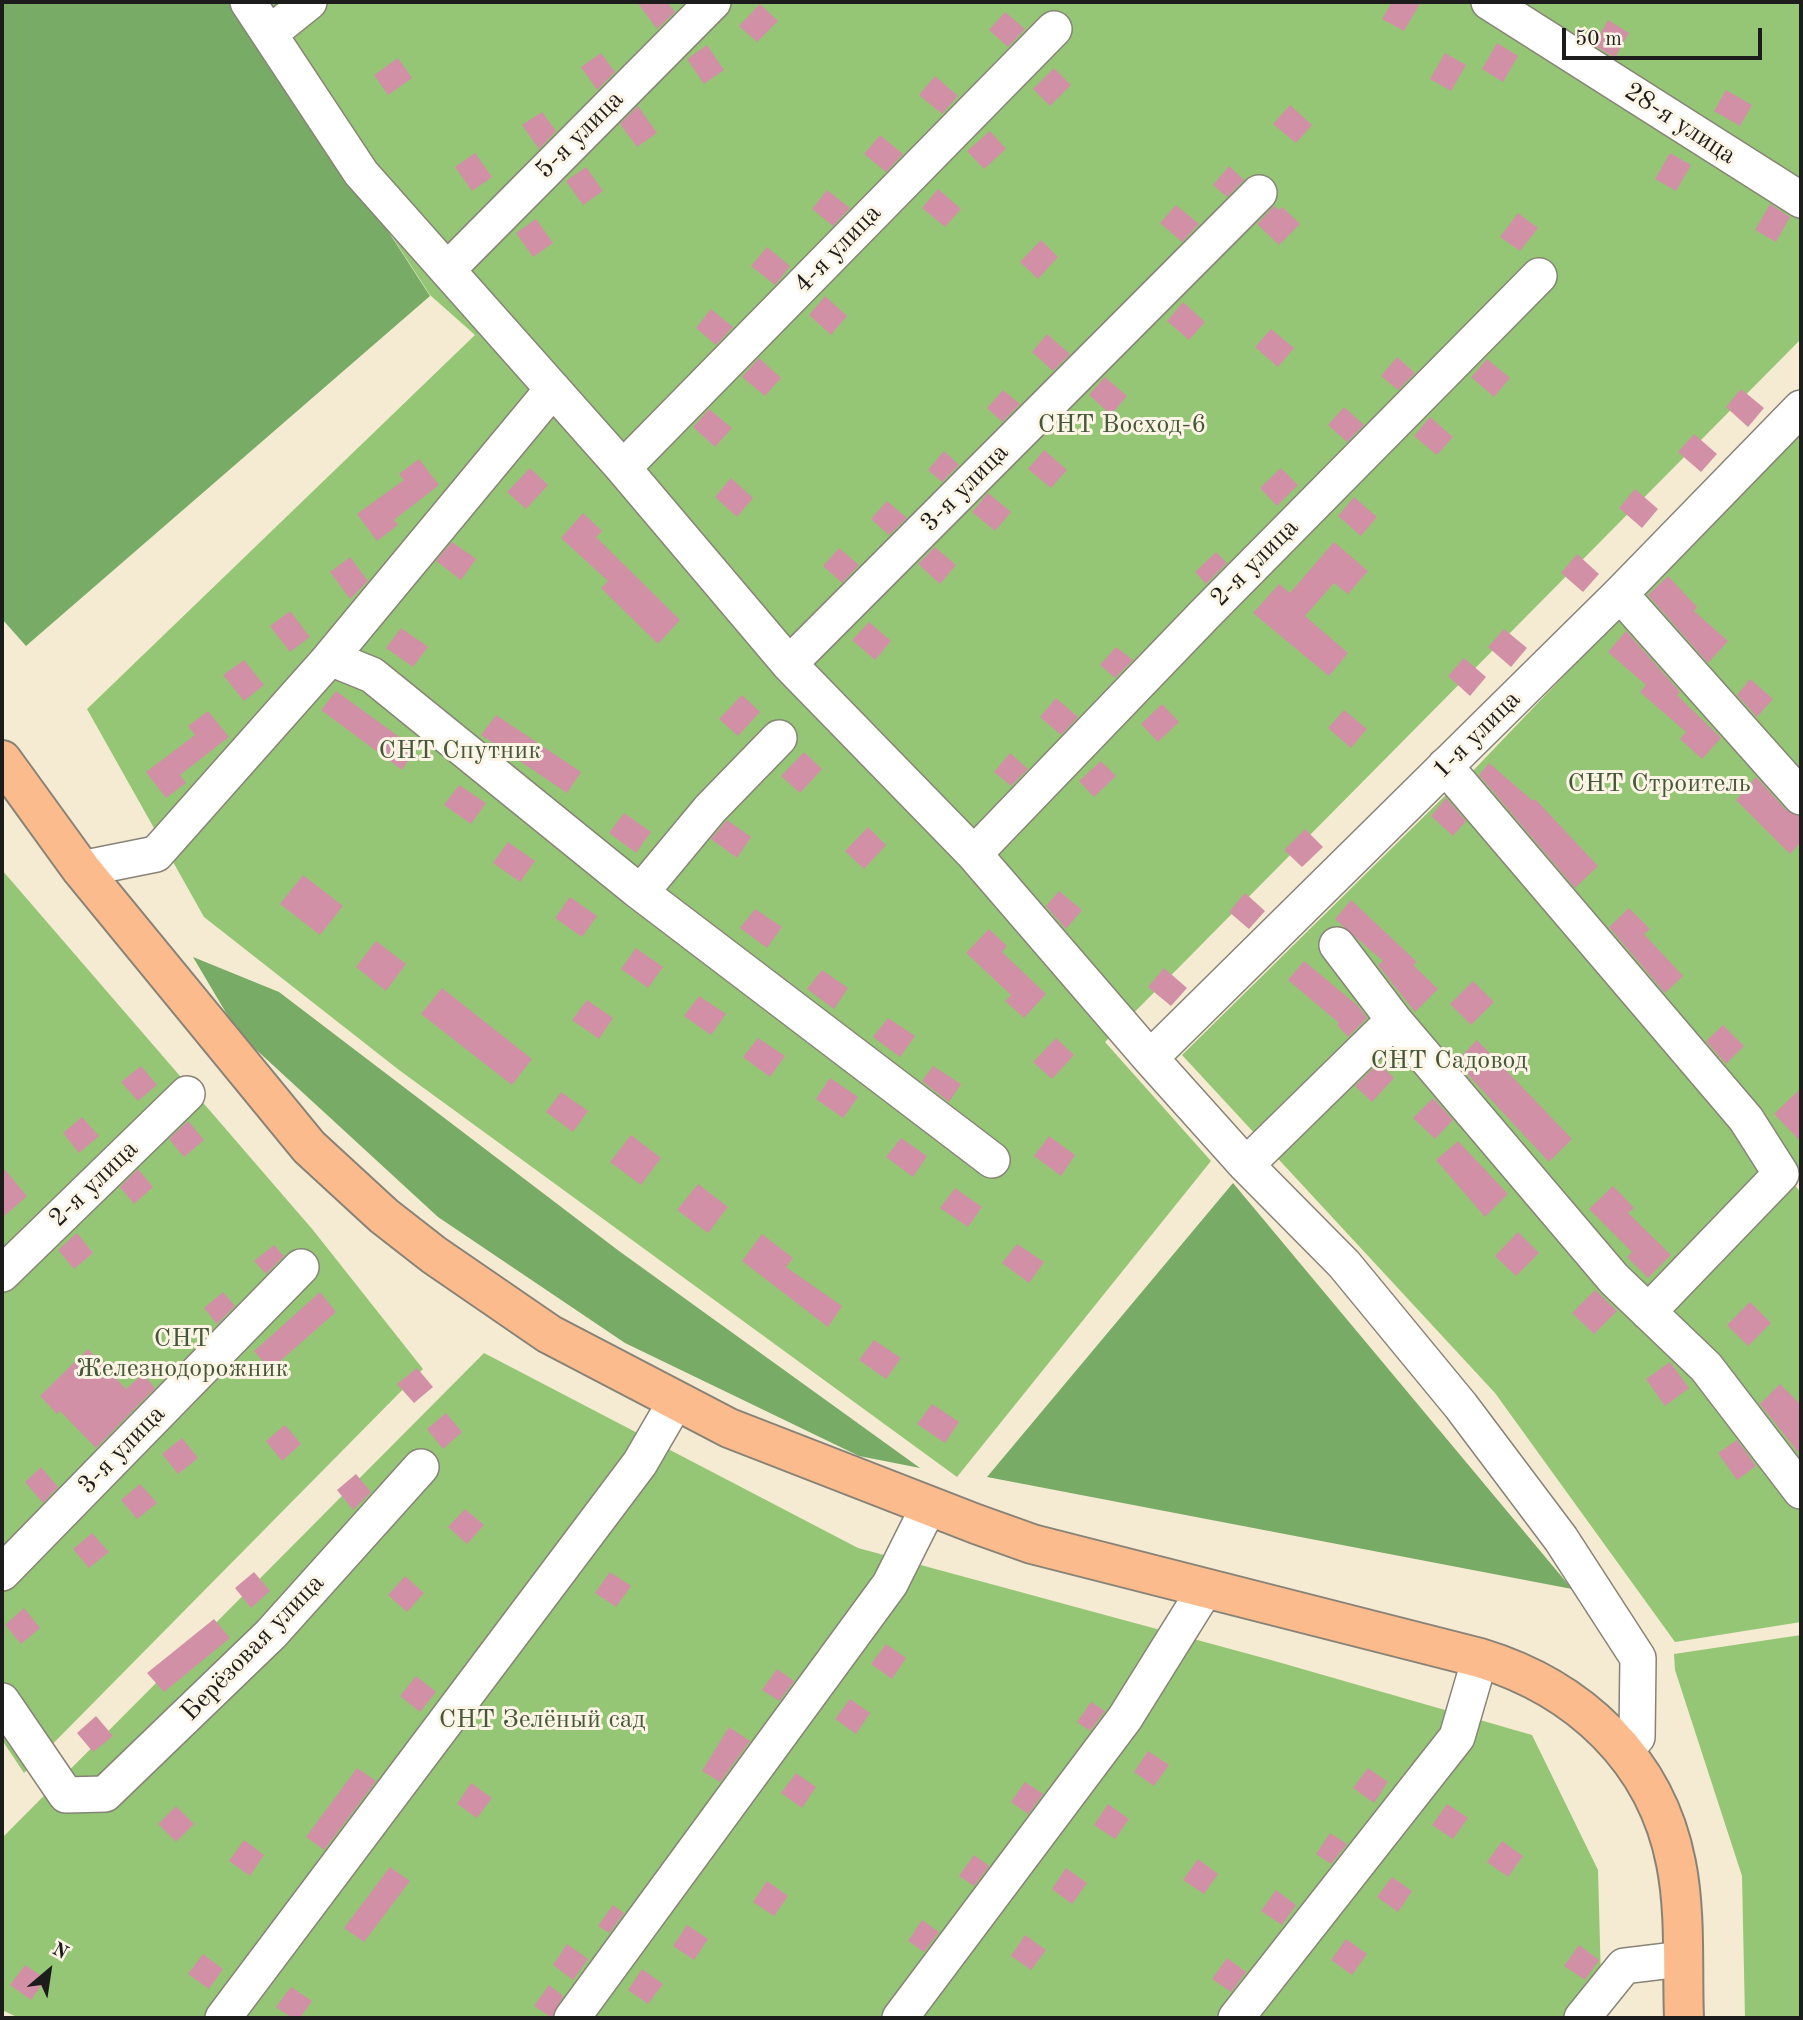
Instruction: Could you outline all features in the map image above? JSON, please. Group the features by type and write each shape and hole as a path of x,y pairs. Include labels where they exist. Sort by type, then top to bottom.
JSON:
{"main road":[{"path":"2,760 81,869 309,1147 384,1216 434,1255 549,1334 729,1428 928,1508 1032,1544 1480,1658 1549,1686 1590,1715 1625,1751 1657,1804 1668,1834 1680,1895 1684,2018"}],"street":[{"path":"248,2 360,173 554,389 789,664 974,854 1246,1165 1344,1264 1461,1406 1561,1539 1637,1658 1637,1737 1625,1751"},
{"path":"270,34 309,2"},
{"name":"5-я улица","path":"448,269 713,2"},
{"name":"28-я улица","path":"1489,2 1801,200"},
{"name":"4-я улица","path":"623,468 1054,29"},
{"name":"3-я улица","path":"789,664 1259,193"},
{"name":"2-я улица","path":"974,854 1203,615 1539,276"},
{"path":"81,869 156,854 330,658 554,389"},
{"name":"1-я улица","path":"1150,1058 1619,594 1801,408"},
{"path":"1619,594 1801,797"},
{"path":"330,658 372,675 641,892 992,1160"},
{"path":"641,892 710,809 779,738"},
{"path":"1445,766 1746,1119 1781,1174 1648,1312"},
{"path":"1337,945 1394,1020 1614,1279 1706,1367 1801,1491"},
{"path":"1246,1165 1394,1020"},
{"name":"2-я улица","path":"2,1274 187,1094"},
{"name":"3-я улица","path":"2,1573 301,1267"},
{"path":"223,2018 640,1463 676,1401"},
{"name":"Берёзовая улица","path":"2,1701 66,1795 105,1794 271,1634 421,1467"},
{"path":"572,2018 890,1584 928,1508"},
{"path":"900,2018 1125,1718 1206,1588"},
{"path":"1236,2018 1457,1737 1480,1658"},
{"path":"1582,2018 1624,1966 1682,1959"}],"green space":[{"path":"2,2 240,2 430,296 26,646 2,619"},
{"name":"СНТ Восход-6","path":"240,2 1801,2 1801,339 1105,1042 1211,1161 957,1477 399,1070 204,917 87,709 475,335 430,295"},
{"name":"СНТ Строитель","path":"1801,428 1801,1166 1795,1172 1467,777"},
{"name":"СНТ Садовод","path":"1460,781 1674,1030 1801,1193 1801,1622 1675,1642 1495,1393 1182,1055"},
{"name":"СНТ Железнодорожник","path":"2,870 313,1230 423,1369 24,1773 2,1740"},
{"path":"193,957 279,992 619,1251 920,1468 859,1456 625,1343 438,1217 238,1033"},
{"path":"1233,1183 1572,1589 987,1477"},
{"name":"СНТ Зелёный сад","path":"484,1353 858,1548 1271,1660 1532,1735 1598,1870 1602,2018 19,2018 2,2010 2,1838"},
{"path":"1801,1635 1801,2018 1745,2018 1742,1876 1675,1670 1674,1654"}],"building":[{"path":"637,2 667,2 675,12 657,29"},
{"path":"1392,2 1421,2 1404,31 1382,19"},
{"path":"760,4 778,21 757,42 739,26"},
{"path":"1005,12 1025,29 1008,47 989,30"},
{"path":"1608,20 1629,33 1615,58 1594,45"},
{"path":"1497,43 1518,56 1503,82 1482,69"},
{"path":"707,45 724,70 704,84 687,59"},
{"path":"601,53 615,72 597,90 581,67"},
{"path":"1445,53 1466,65 1451,91 1430,79"},
{"path":"398,58 412,78 388,95 374,75"},
{"path":"1054,68 1071,85 1050,106 1033,89"},
{"path":"935,76 958,96 942,114 919,95"},
{"path":"1726,90 1752,105 1740,126 1714,111"},
{"path":"1290,105 1312,125 1296,143 1273,124"},
{"path":"638,106 657,133 637,147 620,124"},
{"path":"542,112 556,131 539,149 522,125"},
{"path":"990,131 1006,149 984,169 967,151"},
{"path":"880,135 903,154 886,172 864,154"},
{"path":"475,153 492,177 472,191 455,167"},
{"path":"1670,153 1691,165 1676,191 1655,179"},
{"path":"1229,166 1244,180 1227,197 1213,185"},
{"path":"586,167 603,191 583,205 566,181"},
{"path":"938,189 961,209 945,227 922,208"},
{"path":"827,190 850,208 833,226 812,209"},
{"path":"1770,204 1790,217 1776,242 1755,230"},
{"path":"1176,205 1199,224 1182,242 1160,223"},
{"path":"1274,206 1279,210 1282,207 1300,224 1279,245 1257,224"},
{"path":"1518,213 1538,228 1520,251 1500,237"},
{"path":"536,219 553,243 533,257 516,233"},
{"path":"1041,240 1058,257 1038,279 1020,262"},
{"path":"767,247 790,266 775,285 751,266"},
{"path":"825,296 847,316 831,335 809,315"},
{"path":"1183,302 1205,322 1189,340 1167,321"},
{"path":"711,309 733,327 716,345 696,328"},
{"path":"1271,329 1294,348 1278,367 1255,347"},
{"path":"1047,334 1070,354 1053,371 1032,352"},
{"path":"1397,357 1415,373 1398,390 1381,376"},
{"path":"759,358 781,378 765,396 742,377"},
{"path":"1487,359 1510,378 1494,397 1471,377"},
{"path":"1105,377 1127,396 1111,415 1089,395"},
{"path":"1741,389 1764,408 1748,427 1726,407"},
{"path":"1003,390 1020,404 1002,422 987,408"},
{"path":"1344,407 1364,425 1347,442 1328,425"},
{"path":"709,409 732,428 715,447 693,427"},
{"path":"1430,417 1453,437 1437,455 1414,436"},
{"path":"1694,434 1717,454 1701,472 1678,452"},
{"path":"1044,450 1067,470 1051,488 1028,469"},
{"path":"944,451 959,465 942,482 928,470"},
{"path":"419,459 439,485 394,520 398,525 377,541 357,514 404,480 399,474"},
{"path":"530,468 548,485 526,509 507,492"},
{"path":"1281,468 1298,485 1277,506 1260,488"},
{"path":"731,478 753,498 737,517 715,497"},
{"path":"1635,489 1658,509 1642,528 1619,508"},
{"path":"988,493 1011,512 995,531 972,512"},
{"path":"1354,497 1377,517 1361,536 1338,516"},
{"path":"887,501 907,518 889,535 871,519"},
{"path":"583,513 602,531 596,537 680,620 658,644 601,588 608,581 561,538"},
{"path":"452,542 476,559 461,580 436,561"},
{"path":"1334,542 1368,571 1348,594 1334,583 1305,616 1348,653 1329,676 1253,613 1279,584 1290,593"},
{"path":"935,547 956,565 940,584 918,564"},
{"path":"839,548 859,565 842,583 823,566"},
{"path":"1216,552 1227,563 1206,584 1195,572"},
{"path":"1577,554 1599,574 1583,592 1561,573"},
{"path":"350,557 368,581 350,599 330,572"},
{"path":"1668,576 1697,607 1694,611 1728,641 1708,663 1648,595"},
{"path":"290,611 310,637 290,652 270,626"},
{"path":"869,622 891,641 875,660 852,640"},
{"path":"401,628 428,647 413,667 386,648"},
{"path":"1504,629 1527,648 1511,667 1488,647"},
{"path":"1626,631 1680,692 1677,695 1721,738 1702,759 1680,739 1686,732 1640,692 1646,685 1608,652"},
{"path":"1116,647 1133,660 1115,678 1100,665"},
{"path":"1464,658 1486,677 1470,696 1448,676"},
{"path":"244,660 264,685 244,701 223,675"},
{"path":"1750,679 1773,699 1757,717 1737,695"},
{"path":"336,691 416,749 402,770 321,710"},
{"path":"742,695 760,712 738,736 719,719"},
{"path":"1056,698 1078,717 1061,735 1040,717"},
{"path":"1162,704 1179,722 1158,742 1141,724"},
{"path":"1344,710 1367,729 1351,748 1328,728"},
{"path":"208,711 229,737 180,775 186,783 166,798 146,772 195,735 188,726"},
{"path":"496,715 581,772 567,793 481,735"},
{"path":"804,752 822,769 800,793 781,776"},
{"path":"1010,753 1028,769 1011,786 994,772"},
{"path":"1101,761 1116,776 1094,797 1079,781"},
{"path":"1489,763 1533,801 1535,799 1598,866 1575,888 1479,775"},
{"path":"1756,777 1786,810 1801,817 1801,842 1790,854 1736,800"},
{"path":"459,785 486,803 471,824 444,805"},
{"path":"1446,798 1466,821 1453,836 1431,816"},
{"path":"624,813 651,832 636,853 609,833"},
{"path":"727,820 751,837 737,858 711,839"},
{"path":"868,827 886,845 864,869 845,851"},
{"path":"1305,829 1323,847 1302,867 1284,850"},
{"path":"508,842 535,861 520,882 493,863"},
{"path":"303,875 343,906 320,935 280,904"},
{"path":"1059,891 1082,910 1066,929 1046,906"},
{"path":"1245,893 1265,911 1249,929 1229,912"},
{"path":"570,897 597,916 582,937 555,918"},
{"path":"1351,900 1417,962 1413,965 1438,989 1415,1012 1378,965 1383,961 1335,919"},
{"path":"1629,908 1650,929 1644,934 1683,976 1665,993 1609,927"},
{"path":"755,909 782,927 767,948 740,928"},
{"path":"989,929 1007,946 1002,952 1046,994 1024,1018 1005,1001 1011,995 966,953"},
{"path":"376,941 406,964 386,991 356,967"},
{"path":"636,948 663,967 648,988 621,969"},
{"path":"1304,961 1357,1005 1367,1018 1348,1037 1337,1025 1339,1023 1288,980"},
{"path":"1164,968 1187,988 1171,1006 1148,987"},
{"path":"822,970 848,988 834,1009 807,989"},
{"path":"1473,981 1494,1002 1471,1025 1450,1004"},
{"path":"442,988 532,1059 512,1085 421,1014"},
{"path":"699,996 726,1014 711,1035 684,1016"},
{"path":"587,1000 613,1018 599,1039 572,1020"},
{"path":"888,1018 915,1036 900,1057 873,1037"},
{"path":"1723,1025 1744,1046 1726,1064 1706,1041"},
{"path":"758,1038 785,1056 770,1077 743,1057"},
{"path":"1056,1038 1074,1055 1052,1079 1033,1062"},
{"path":"1477,1040 1572,1139 1549,1162 1456,1062"},
{"path":"1379,1063 1394,1078 1372,1102 1355,1086"},
{"path":"141,1066 157,1085 138,1101 121,1082"},
{"path":"933,1066 961,1084 949,1102 922,1081"},
{"path":"830,1078 858,1097 843,1118 816,1099"},
{"path":"1801,1088 1801,1142 1774,1114"},
{"path":"561,1092 588,1111 573,1132 546,1112"},
{"path":"1433,1098 1453,1120 1435,1139 1413,1118"},
{"path":"82,1117 99,1136 79,1153 63,1133"},
{"path":"188,1121 204,1140 184,1157 169,1139"},
{"path":"631,1135 661,1158 641,1185 610,1162"},
{"path":"1049,1136 1075,1155 1061,1176 1034,1156"},
{"path":"901,1138 927,1156 913,1177 886,1157"},
{"path":"1458,1141 1508,1194 1485,1217 1436,1160"},
{"path":"2,1166 27,1196 2,1218"},
{"path":"138,1169 153,1187 134,1204 120,1187"},
{"path":"698,1184 728,1207 708,1233 677,1210"},
{"path":"1613,1186 1634,1208 1628,1213 1671,1255 1648,1278 1627,1257 1632,1252 1589,1209"},
{"path":"955,1188 982,1207 968,1227 940,1208"},
{"path":"1518,1232 1539,1253 1516,1276 1495,1256"},
{"path":"77,1233 93,1253 74,1269 58,1250"},
{"path":"762,1234 793,1258 786,1267 842,1306 828,1327 742,1261"},
{"path":"1017,1244 1044,1262 1029,1283 1002,1263"},
{"path":"274,1245 284,1256 266,1274 254,1261"},
{"path":"1595,1290 1617,1311 1594,1334 1572,1313"},
{"path":"223,1292 235,1306 217,1324 204,1308"},
{"path":"320,1292 336,1312 270,1370 254,1351"},
{"path":"1750,1302 1771,1323 1748,1346 1727,1325"},
{"path":"874,1340 901,1358 886,1379 859,1360"},
{"path":"88,1349 126,1389 143,1374 155,1388 96,1448 60,1411 57,1414 40,1396"},
{"path":"1670,1362 1689,1388 1665,1406 1646,1379"},
{"path":"417,1368 433,1387 414,1403 397,1384"},
{"path":"1780,1384 1801,1405 1801,1456 1760,1404"},
{"path":"932,1404 959,1422 945,1443 917,1424"},
{"path":"446,1413 462,1432 443,1449 427,1429"},
{"path":"285,1425 301,1444 282,1461 266,1441"},
{"path":"182,1438 198,1458 178,1474 162,1454"},
{"path":"1737,1440 1756,1466 1737,1480 1718,1453"},
{"path":"41,1467 58,1487 43,1503 25,1482"},
{"path":"356,1474 371,1492 353,1510 337,1490"},
{"path":"140,1484 157,1503 137,1519 121,1500"},
{"path":"465,1509 484,1525 467,1544 448,1527"},
{"path":"92,1533 109,1552 89,1568 73,1549"},
{"path":"254,1572 270,1591 251,1608 235,1588"},
{"path":"610,1572 631,1586 616,1607 595,1593"},
{"path":"405,1576 424,1593 407,1612 388,1595"},
{"path":"24,1608 40,1628 21,1644 5,1625"},
{"path":"214,1619 230,1638 164,1692 147,1673"},
{"path":"886,1644 906,1658 892,1679 871,1664"},
{"path":"777,1669 794,1681 779,1701 762,1690"},
{"path":"416,1676 436,1692 420,1712 400,1696"},
{"path":"850,1699 870,1713 856,1734 835,1719"},
{"path":"1091,1702 1105,1711 1090,1731 1077,1722"},
{"path":"96,1716 113,1736 93,1752 77,1733"},
{"path":"729,1727 750,1741 720,1782 702,1771"},
{"path":"1148,1751 1169,1765 1154,1786 1134,1772"},
{"path":"357,1768 376,1781 324,1850 306,1837"},
{"path":"1368,1768 1388,1782 1374,1803 1353,1788"},
{"path":"796,1773 816,1787 802,1808 781,1793"},
{"path":"1025,1782 1043,1794 1028,1814 1011,1802"},
{"path":"471,1783 492,1798 477,1818 457,1804"},
{"path":"1108,1804 1129,1819 1115,1839 1094,1825"},
{"path":"1447,1804 1468,1818 1453,1839 1432,1825"},
{"path":"176,1806 194,1824 176,1842 158,1824"},
{"path":"1330,1833 1347,1844 1331,1864 1316,1854"},
{"path":"244,1840 264,1855 250,1876 229,1861"},
{"path":"1502,1841 1523,1856 1508,1877 1487,1862"},
{"path":"974,1855 989,1866 974,1886 959,1876"},
{"path":"1198,1859 1218,1874 1204,1894 1183,1880"},
{"path":"390,1867 410,1881 364,1942 344,1928"},
{"path":"1066,1868 1087,1883 1072,1904 1052,1889"},
{"path":"1392,1877 1412,1891 1398,1912 1377,1897"},
{"path":"767,1881 788,1896 774,1916 753,1902"},
{"path":"1276,1890 1296,1905 1282,1925 1261,1911"},
{"path":"613,1905 624,1913 609,1933 598,1926"},
{"path":"922,1920 939,1932 924,1952 908,1941"},
{"path":"687,1925 708,1939 694,1960 673,1946"},
{"path":"1025,1935 1046,1950 1031,1970 1011,1956"},
{"path":"1346,1939 1367,1954 1352,1975 1331,1960"},
{"path":"567,1944 588,1959 573,1980 553,1965"},
{"path":"1579,1945 1599,1960 1585,1980 1564,1966"},
{"path":"203,1954 223,1969 209,1989 188,1974"},
{"path":"1227,1958 1246,1972 1231,1992 1212,1979"},
{"path":"25,1965 46,1979 31,2000 10,1985"},
{"path":"642,1969 663,1984 648,2004 628,1990"},
{"path":"549,1985 563,1996 552,2018 534,2006"},
{"path":"291,1987 312,2001 300,2018 292,2018 276,2007"}],"park label":[{"name":"СНТ Спутник","path":"460,751"}]}
